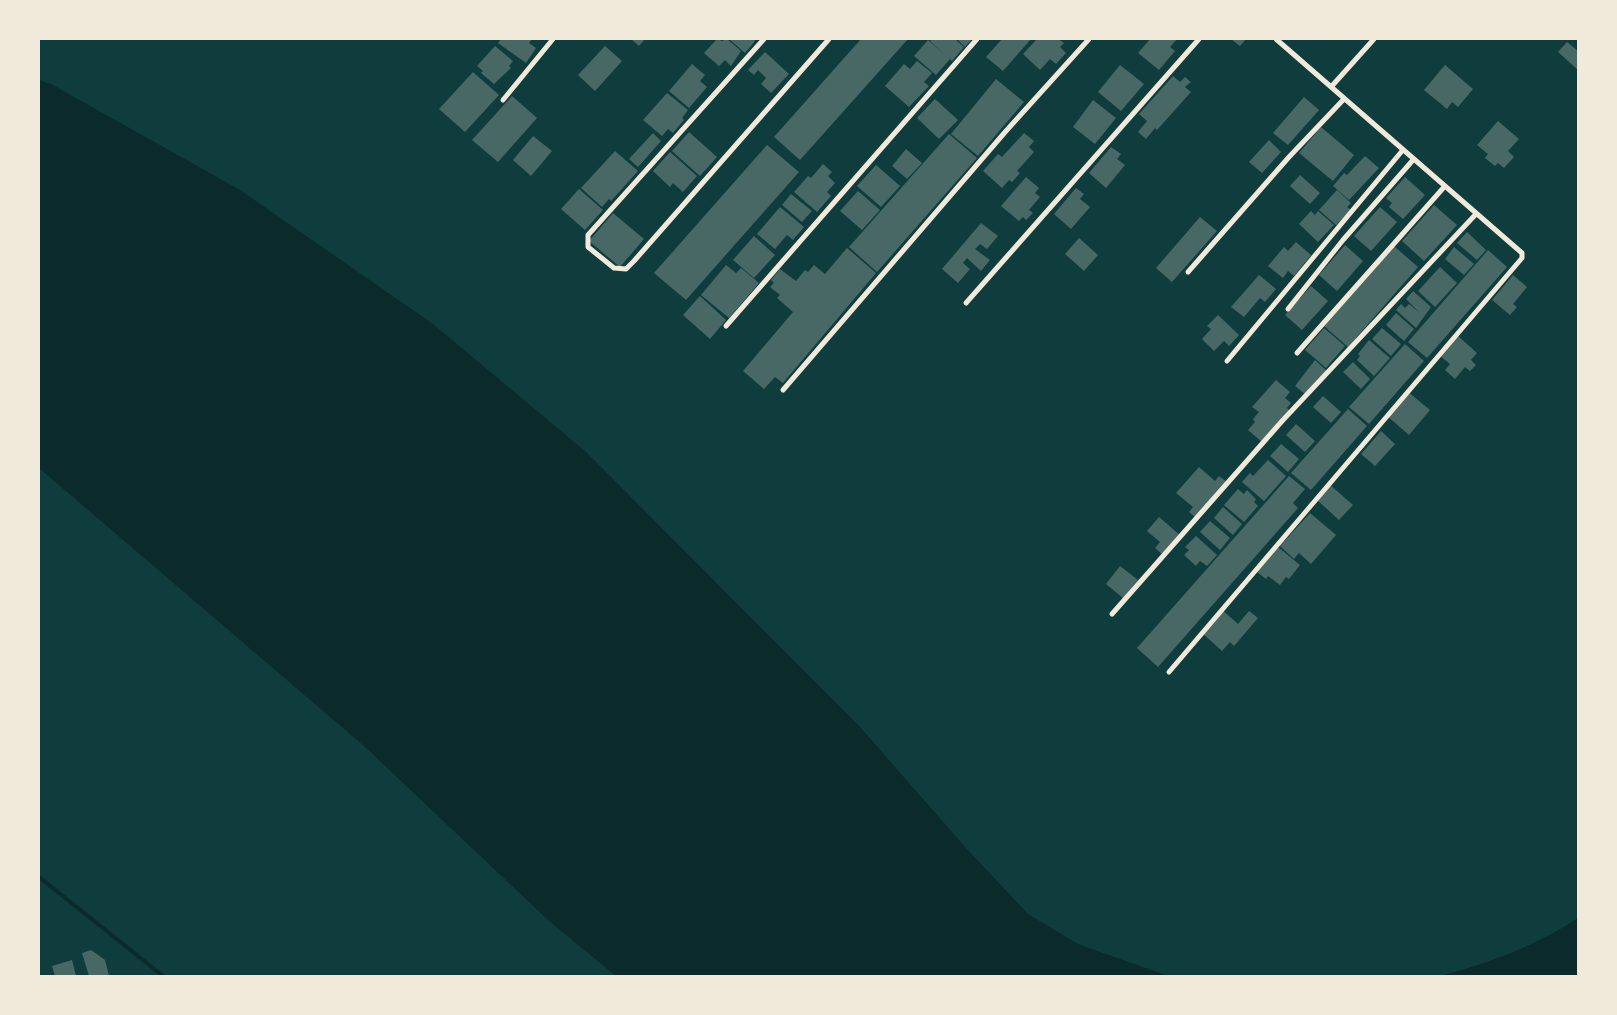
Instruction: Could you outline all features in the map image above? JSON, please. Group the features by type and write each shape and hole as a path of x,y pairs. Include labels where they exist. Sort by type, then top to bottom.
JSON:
{"street":[{"path":"503,100 553,39"},
{"path":"764,39 588,235 588,247 614,268 626,269 634,261 829,39"},
{"path":"726,326 977,39"},
{"path":"783,390 834,334 1006,131 1089,39"},
{"path":"966,303 1199,39"},
{"path":"1169,672 1521,262 1522,253 1402,151 1276,39"},
{"path":"1331,87 1374,39"},
{"path":"1188,272 1289,157 1344,99"},
{"path":"1227,361 1402,151"},
{"path":"1288,309 1343,240 1413,160"},
{"path":"1297,353 1445,186"},
{"path":"1112,614 1283,420 1476,214"}],"water":[{"path":"39,80 51,84 240,190 433,324 586,452 860,727 966,848 1028,914 1078,944 1168,976 616,976 548,920 364,746 39,468"},
{"path":"1578,918 1578,976 1440,976 1512,953 1546,937"}],"building":[{"path":"501,39 532,39 529,43 536,48 526,63 498,43"},
{"path":"631,39 645,39 639,46"},
{"path":"717,39 722,41 727,39 741,51 731,66 725,60 719,66 704,53"},
{"path":"729,39 753,39 755,41 745,53"},
{"path":"861,39 908,39 800,160 774,137"},
{"path":"932,39 955,39 964,47 952,61 930,41"},
{"path":"957,39 972,39 965,47"},
{"path":"1002,39 1031,39 1003,71 986,57"},
{"path":"1037,39 1058,39 1064,43 1060,47 1066,53 1056,64 1050,59 1040,70 1023,54"},
{"path":"1150,39 1177,39 1170,47 1175,51 1159,70 1138,53"},
{"path":"1231,39 1246,39 1240,46"},
{"path":"928,40 950,59 936,75 914,56"},
{"path":"1567,42 1578,51 1578,70 1558,52"},
{"path":"495,46 513,61 509,66 511,68 494,84 481,73 483,71 477,66"},
{"path":"605,46 622,61 595,91 578,75"},
{"path":"765,52 789,74 771,93 761,84 766,78 758,70 754,75 748,70"},
{"path":"917,61 932,73 924,82 929,86 909,107 885,86 904,64 910,69"},
{"path":"692,64 705,75 700,81 707,87 689,108 669,91"},
{"path":"1120,65 1144,84 1121,111 1098,92"},
{"path":"1445,65 1473,89 1458,107 1452,102 1447,109 1424,90"},
{"path":"473,72 499,95 465,132 439,109"},
{"path":"1173,76 1180,82 1185,77 1191,82 1185,87 1191,92 1157,130 1155,128 1146,139 1138,132 1147,121 1139,114"},
{"path":"996,79 1024,102 978,156 951,134"},
{"path":"667,93 688,110 682,118 684,120 673,133 668,129 662,136 643,120"},
{"path":"512,96 537,118 498,162 472,140"},
{"path":"1304,97 1319,110 1288,145 1273,133"},
{"path":"935,99 958,120 939,139 917,118"},
{"path":"1093,100 1116,118 1095,144 1073,127"},
{"path":"1498,121 1519,139 1508,151 1514,157 1504,168 1498,163 1495,166 1485,158 1488,154 1477,145"},
{"path":"1321,127 1354,155 1333,181 1299,153"},
{"path":"689,132 717,157 700,176 672,151"},
{"path":"653,133 661,141 638,167 629,159"},
{"path":"1024,133 1034,141 1029,147 1034,152 1017,171 1020,173 1012,182 1009,180 1002,188 983,171 998,154 1002,157"},
{"path":"949,134 977,158 877,272 849,247"},
{"path":"533,136 552,151 531,176 513,160"},
{"path":"1269,140 1281,152 1262,173 1249,162"},
{"path":"767,145 799,172 686,300 654,273"},
{"path":"1111,147 1121,154 1117,159 1125,165 1106,188 1089,173"},
{"path":"906,149 922,163 907,179 892,166"},
{"path":"615,151 638,171 611,201 609,199 602,207 581,188"},
{"path":"670,152 697,176 683,192 673,183 670,187 653,171"},
{"path":"1365,156 1379,168 1349,200 1333,186 1344,173 1347,175"},
{"path":"823,164 832,172 828,176 835,183 827,192 831,196 817,212 794,192 808,176 811,178"},
{"path":"876,165 900,186 881,207 857,186"},
{"path":"1300,175 1320,193 1310,204 1290,186"},
{"path":"1026,177 1039,188 1035,193 1040,197 1029,210 1033,213 1026,220 1023,217 1019,221 1001,206"},
{"path":"1405,177 1425,195 1403,219 1389,207 1392,203 1386,198"},
{"path":"1076,188 1084,194 1080,199 1090,207 1071,229 1054,214"},
{"path":"579,189 603,210 585,230 561,209"},
{"path":"1337,190 1351,203 1347,207 1351,210 1336,225 1319,210"},
{"path":"858,191 880,210 862,230 840,211"},
{"path":"791,194 812,211 802,222 782,205"},
{"path":"1434,205 1457,225 1424,261 1402,241"},
{"path":"780,207 804,227 793,240 787,235 775,249 757,234"},
{"path":"1380,207 1397,222 1371,251 1354,236"},
{"path":"1311,211 1315,215 1318,211 1334,225 1318,242 1299,224"},
{"path":"613,213 644,239 620,267 589,241"},
{"path":"1200,217 1217,231 1172,282 1156,268"},
{"path":"981,223 998,236 987,249 980,244 975,249 990,260 981,271 967,258 963,263 970,269 958,283 942,269"},
{"path":"1467,232 1486,250 1477,260 1457,243"},
{"path":"754,236 775,255 754,278 733,260"},
{"path":"1079,238 1098,255 1084,271 1065,254"},
{"path":"1296,242 1311,255 1294,276 1288,271 1283,278 1268,266 1284,247 1288,251"},
{"path":"1345,245 1363,261 1337,291 1319,275"},
{"path":"1394,246 1418,267 1348,347 1324,326"},
{"path":"1454,247 1474,264 1464,275 1445,259"},
{"path":"847,248 876,273 783,383 775,377 764,389 743,371 793,312 777,298 780,295 770,287 774,283 771,280 780,269 796,281 805,270 808,272 814,265 825,274"},
{"path":"1488,250 1507,267 1427,358 1408,342"},
{"path":"726,265 736,273 741,268 759,283 729,318 701,295"},
{"path":"1440,267 1457,283 1435,307 1418,291"},
{"path":"1259,275 1276,289 1265,302 1260,298 1244,317 1231,307"},
{"path":"1513,275 1527,287 1513,304 1517,307 1510,315 1492,300"},
{"path":"1311,286 1328,301 1302,330 1285,315"},
{"path":"1413,291 1431,307 1416,328 1396,310 1401,304 1405,308 1409,304 1420,313 1406,299"},
{"path":"700,296 726,320 710,339 683,315"},
{"path":"1396,313 1414,329 1404,341 1386,325"},
{"path":"1218,315 1239,335 1229,346 1224,341 1214,351 1202,339 1211,329 1207,326"},
{"path":"1324,328 1345,346 1326,368 1305,350"},
{"path":"1382,328 1401,344 1391,356 1372,339"},
{"path":"1457,335 1477,353 1471,360 1476,365 1470,371 1465,367 1455,379 1445,370 1450,364 1439,355"},
{"path":"1369,340 1390,358 1374,376 1357,360 1360,356 1358,354"},
{"path":"1405,344 1424,361 1369,424 1349,407"},
{"path":"1315,360 1327,371 1306,395 1295,386"},
{"path":"1353,362 1370,379 1361,389 1343,372"},
{"path":"1276,380 1290,392 1285,398 1291,403 1287,408 1290,411 1262,442 1248,430 1255,422 1253,419 1259,412 1252,407"},
{"path":"1407,391 1430,410 1409,435 1386,415"},
{"path":"1323,396 1341,412 1331,423 1313,407"},
{"path":"1348,409 1367,426 1311,490 1291,473"},
{"path":"1296,424 1315,441 1305,452 1286,435"},
{"path":"1381,431 1395,444 1375,466 1361,454"},
{"path":"1281,444 1299,459 1288,472 1270,456"},
{"path":"1268,460 1286,476 1264,501 1242,482 1250,473 1253,476"},
{"path":"1199,467 1215,481 1219,476 1227,482 1196,518 1189,512 1193,507 1176,493"},
{"path":"1289,476 1305,489 1293,503 1298,508 1158,667 1137,648"},
{"path":"1329,484 1353,505 1339,520 1316,499"},
{"path":"1238,489 1244,494 1247,490 1256,499 1254,502 1258,506 1244,522 1224,505"},
{"path":"1223,507 1242,524 1233,535 1214,518"},
{"path":"1310,513 1336,535 1311,564 1299,553 1294,559 1280,546"},
{"path":"1159,517 1181,536 1164,556 1155,548 1160,542 1147,531"},
{"path":"1210,521 1230,538 1220,550 1200,532"},
{"path":"1196,536 1217,555 1207,566 1200,561 1196,566 1184,555 1189,550 1185,547"},
{"path":"1278,547 1300,565 1289,579 1286,577 1280,585 1268,576 1266,579 1257,572"},
{"path":"1120,566 1138,580 1123,598 1106,584"},
{"path":"1221,609 1238,624 1249,611 1258,618 1234,646 1230,642 1222,651 1201,632"},
{"path":"91,950 105,960 109,976 89,976 82,953"},
{"path":"72,960 76,976 55,976 52,966"}],"waterway":[{"path":"39,877 163,976"}]}
